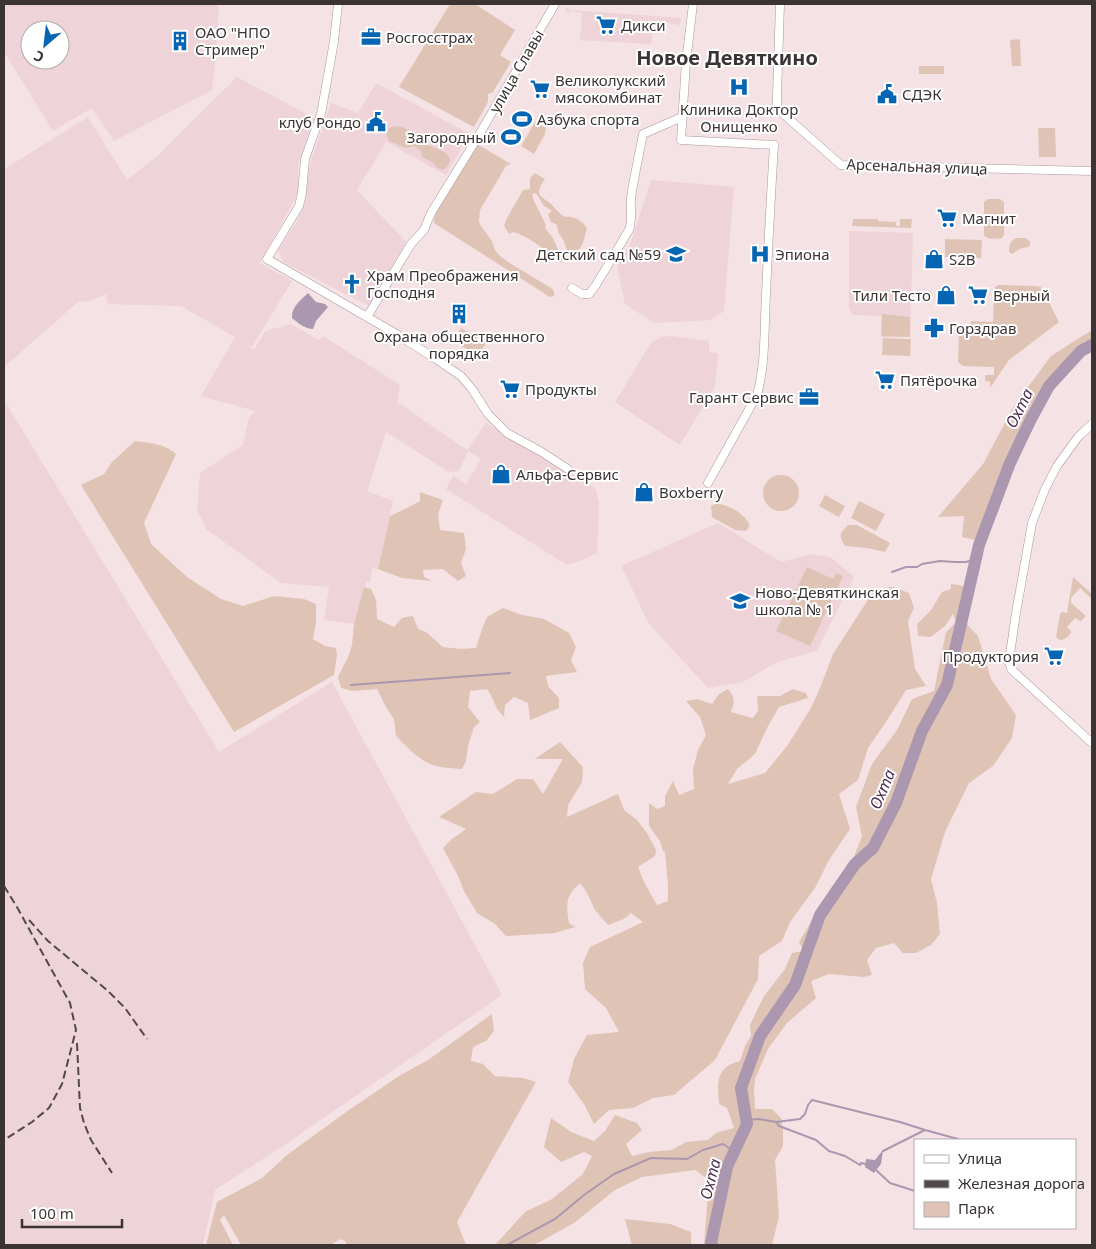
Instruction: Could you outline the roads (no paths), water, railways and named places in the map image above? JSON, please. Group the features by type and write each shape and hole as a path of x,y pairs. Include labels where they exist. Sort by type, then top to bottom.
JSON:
{"street":[{"path":"338,4 334,41 321,114 305,159 299,206 267,259 368,317 461,376 488,414 507,433 568,469"},
{"name":"улица Славы","path":"368,317 411,244 424,230 431,213 555,4"},
{"path":"693,4 686,62 681,140 774,146 764,360 761,380 758,394 708,483"},
{"name":"Арсенальная улица","path":"780,4 777,107 841,166 1092,171"},
{"path":"572,288 582,294 589,294 629,230 632,215 631,200 643,134 682,116"},
{"path":"1092,424 1078,437 1044,489 1032,523 1017,603 1009,661 1011,669 1092,743"}],"waterway":[{"name":"Охта","path":"712,1245 727,1167 747,1124 741,1088 760,1036 795,985 820,915 855,864 873,848 896,803 922,731 947,685 979,545 1010,463 1031,419 1049,386 1081,351 1092,345"},
{"path":"892,572 906,567 917,567 922,564 940,561 966,562 976,559"},
{"path":"351,685 510,673"},
{"path":"747,1120 759,1119 776,1122 800,1119 805,1114 812,1100 925,1130"},
{"path":"776,1122 779,1126 816,1140 829,1151 845,1156 860,1165 861,1163 866,1164"},
{"path":"883,1151 925,1130 958,1139"},
{"path":"507,1245 555,1219 614,1174 651,1158 687,1159 703,1150 723,1144 732,1150 731,1159"},
{"path":"876,1170 890,1183 914,1191"}],"railway":[{"path":"4,886 70,1003 76,1030 62,1084 49,1108 32,1122 4,1140"},
{"path":"29,920 48,941 108,991 125,1008 147,1039"},
{"path":"77,1043 80,1108 84,1123 91,1140 112,1173"}],"place":[{"name":"Дикси","path":"606,25"},
{"name":"Росгосстрах","path":"371,37"},
{"name":"ОАО \"НПО Стример\"","path":"180,41"},
{"name":"Клиника Доктор Онищенко","path":"739,87"},
{"name":"Великолукский мясокомбинат","path":"540,89"},
{"name":"СДЭК","path":"887,94"},
{"name":"Азбука спорта","path":"522,119"},
{"name":"клуб Рондо","path":"376,122"},
{"name":"Загородный","path":"511,137"},
{"name":"Магнит","path":"947,218"},
{"name":"Детский сад №59","path":"676,254"},
{"name":"Эпиона","path":"760,254"},
{"name":"S2B","path":"934,259"},
{"name":"Храм Преображения Господня","path":"352,284"},
{"name":"Тили Тесто","path":"946,295"},
{"name":"Верный","path":"978,295"},
{"name":"Охрана общественного порядка","path":"459,314"},
{"name":"Горздрав","path":"934,328"},
{"name":"Пятёрочка","path":"885,380"},
{"name":"Продукты","path":"510,389"},
{"name":"Гарант Сервис","path":"809,397"},
{"name":"Альфа-Сервис","path":"501,474"},
{"name":"Boxberry","path":"644,492"},
{"name":"Ново-Девяткинская школа № 1","path":"740,601"},
{"name":"Продуктория","path":"1054,656"}],"district":[{"name":"Новое Девяткино","path":"727,57"}]}
